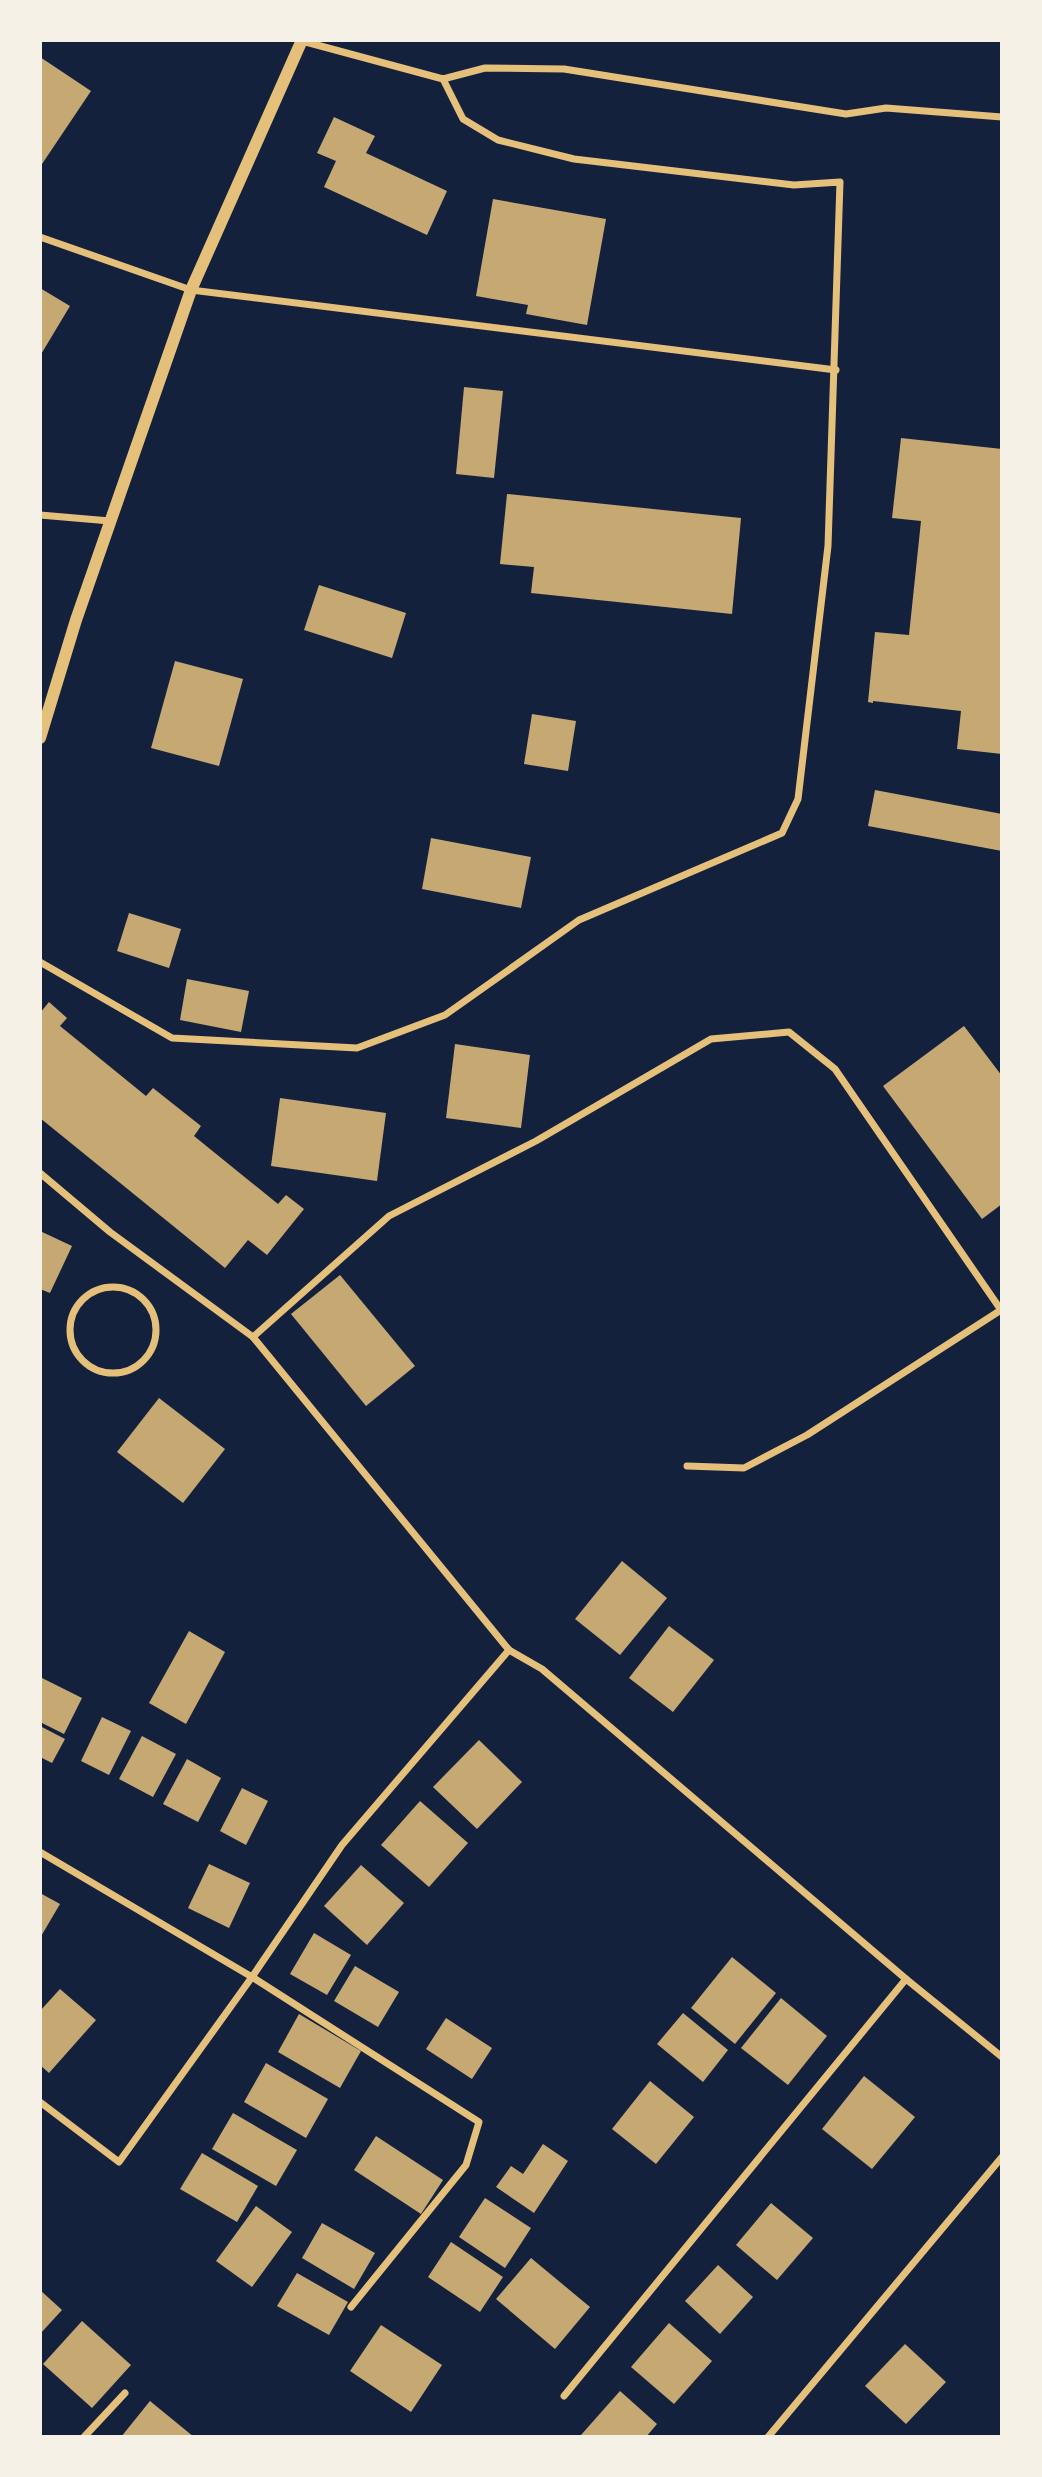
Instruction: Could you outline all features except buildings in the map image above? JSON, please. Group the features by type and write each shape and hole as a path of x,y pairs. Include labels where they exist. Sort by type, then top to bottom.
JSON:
{"street":[{"path":"40,738 76,620 191,290 302,41 443,79 485,68 564,69 846,114 886,108 1002,117"},
{"path":"40,962 172,1038 357,1048 445,1015 579,920 782,833 798,799 828,546 840,182 794,185 575,159 498,140 463,119 443,79"},
{"path":"40,237 191,290 835,370"},
{"path":"40,515 110,521"},
{"path":"253,1336 389,1216 536,1141 711,1039 789,1032 835,1069 1000,1310 807,1435 744,1468 687,1466"},
{"path":"40,1173 110,1233 253,1336 509,1650 542,1669 906,1979 1002,2057"},
{"path":"117,1287 133,1292 146,1303 154,1318 156,1335 151,1351 141,1364 126,1371 109,1373 92,1369 79,1357 72,1343 70,1326 75,1310 85,1297 100,1289 117,1287"},
{"path":"40,2102 119,2162 252,1977 342,1845 509,1650"},
{"path":"40,1852 252,1977 479,2122 466,2165 351,2307"},
{"path":"565,2396 906,1979"},
{"path":"768,2437 1002,2157"},
{"path":"84,2437 125,2393"}]}
